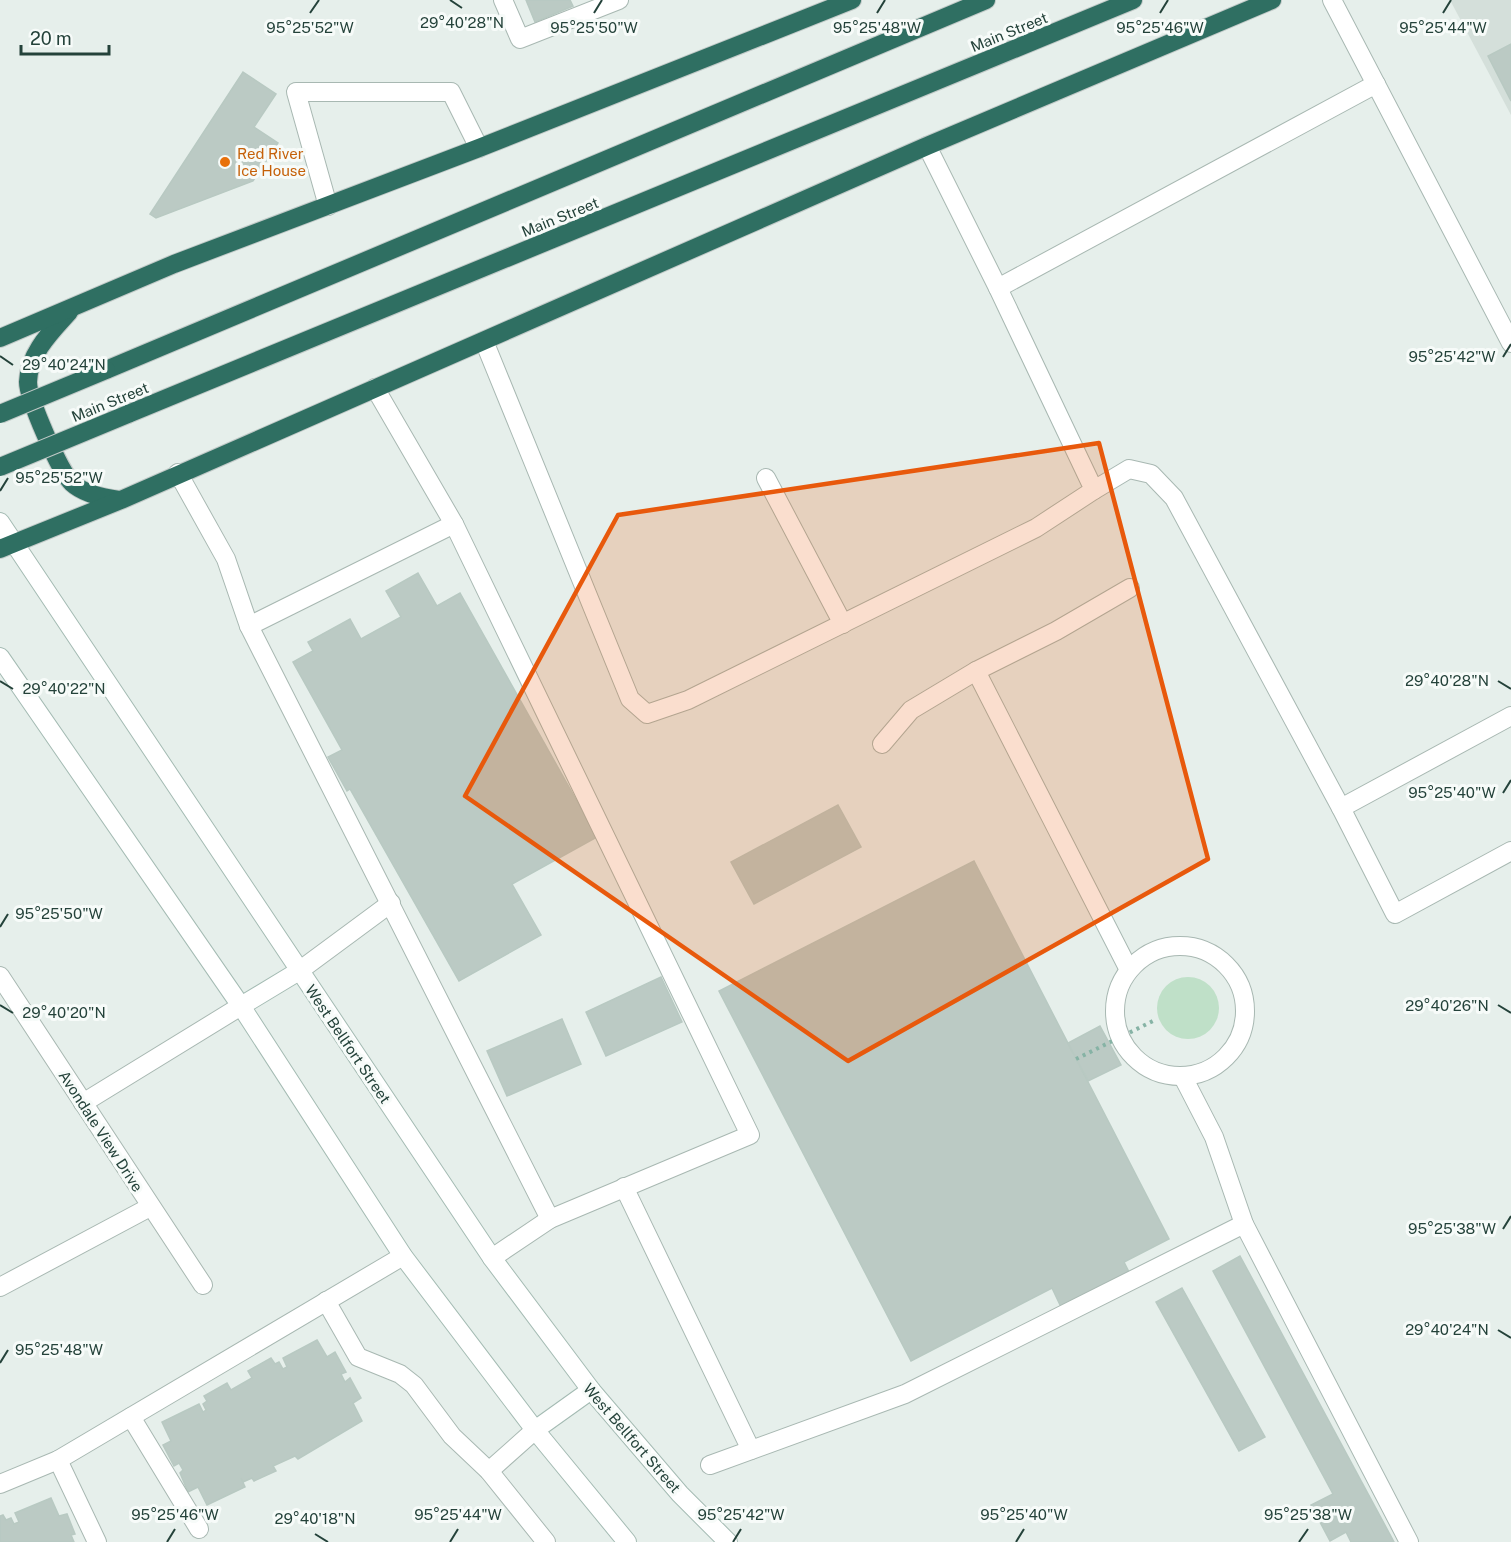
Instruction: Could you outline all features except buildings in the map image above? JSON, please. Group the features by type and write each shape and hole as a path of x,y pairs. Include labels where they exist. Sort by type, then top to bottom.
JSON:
{"highway":[{"path":"0,338 174,264 479,148 852,0"},
{"name":"Main Street","path":"0,414 986,0"},
{"name":"Main Street","path":"0,467 1133,0"},
{"path":"7,546 121,500 927,146 1272,0"},
{"path":"74,306 37,348 28,382 39,424 71,483 99,497 121,500"}],"main road":[{"path":"503,0 520,39 594,5 619,0"},
{"path":"1332,0 1511,343"},
{"path":"998,288 1376,84"},
{"path":"328,206 296,92 451,92 479,148"},
{"path":"927,146 998,288 1094,490"},
{"path":"484,341 630,699 647,714 688,700 1036,528 1129,470 1151,474 1174,498 1341,808 1395,914 1511,851"},
{"path":"375,388 454,524 750,1135 550,1219 492,1258"},
{"path":"178,473 226,559 249,626 550,1219"},
{"path":"766,478 843,624"},
{"name":"West Bellfort Street","path":"0,522 7,546 299,971 492,1258 591,1390 681,1494 728,1542"},
{"path":"249,626 454,524"},
{"path":"882,744 911,710 976,671 1056,631 1130,588"},
{"path":"0,657 241,1006 403,1256 621,1540"},
{"path":"976,671 1129,970"},
{"path":"1341,808 1511,716"},
{"path":"83,1103 299,971 391,903"},
{"path":"1187,946 1208,952 1226,964 1238,982 1245,1003 1244,1024 1236,1044 1223,1061 1204,1072 1183,1077 1162,1074 1143,1065 1127,1050 1121,1037 1114,1010 1118,989 1129,970 1145,956 1165,947 1187,946"},
{"name":"Avondale View Drive","path":"0,976 203,1285"},
{"path":"1183,1077 1214,1137 1244,1224 1409,1542"},
{"path":"624,1187 751,1450"},
{"path":"0,1287 150,1207"},
{"path":"710,1465 905,1394 1244,1224"},
{"path":"0,1484 58,1460 403,1256"},
{"path":"326,1301 358,1357 400,1374 414,1385 452,1436 489,1471 546,1542"},
{"path":"489,1471 535,1430 591,1390"},
{"path":"131,1417 199,1529"},
{"path":"58,1460 97,1542"}],"path":[{"path":"1076,1059 1155,1020"}],"highlighted area":[{"path":"1099,443 1208,859 848,1061 465,796 618,515"}],"shaded area":[{"path":"1450,0 1511,0 1511,115"}],"green space":[{"path":"1182,977 1194,977 1210,986 1217,996 1219,1008 1217,1020 1210,1030 1194,1039 1182,1039 1171,1034 1162,1025 1157,1014 1157,1002 1162,991 1171,982"}],"place":[{"name":"Red River Ice House","path":"225,162"}]}
